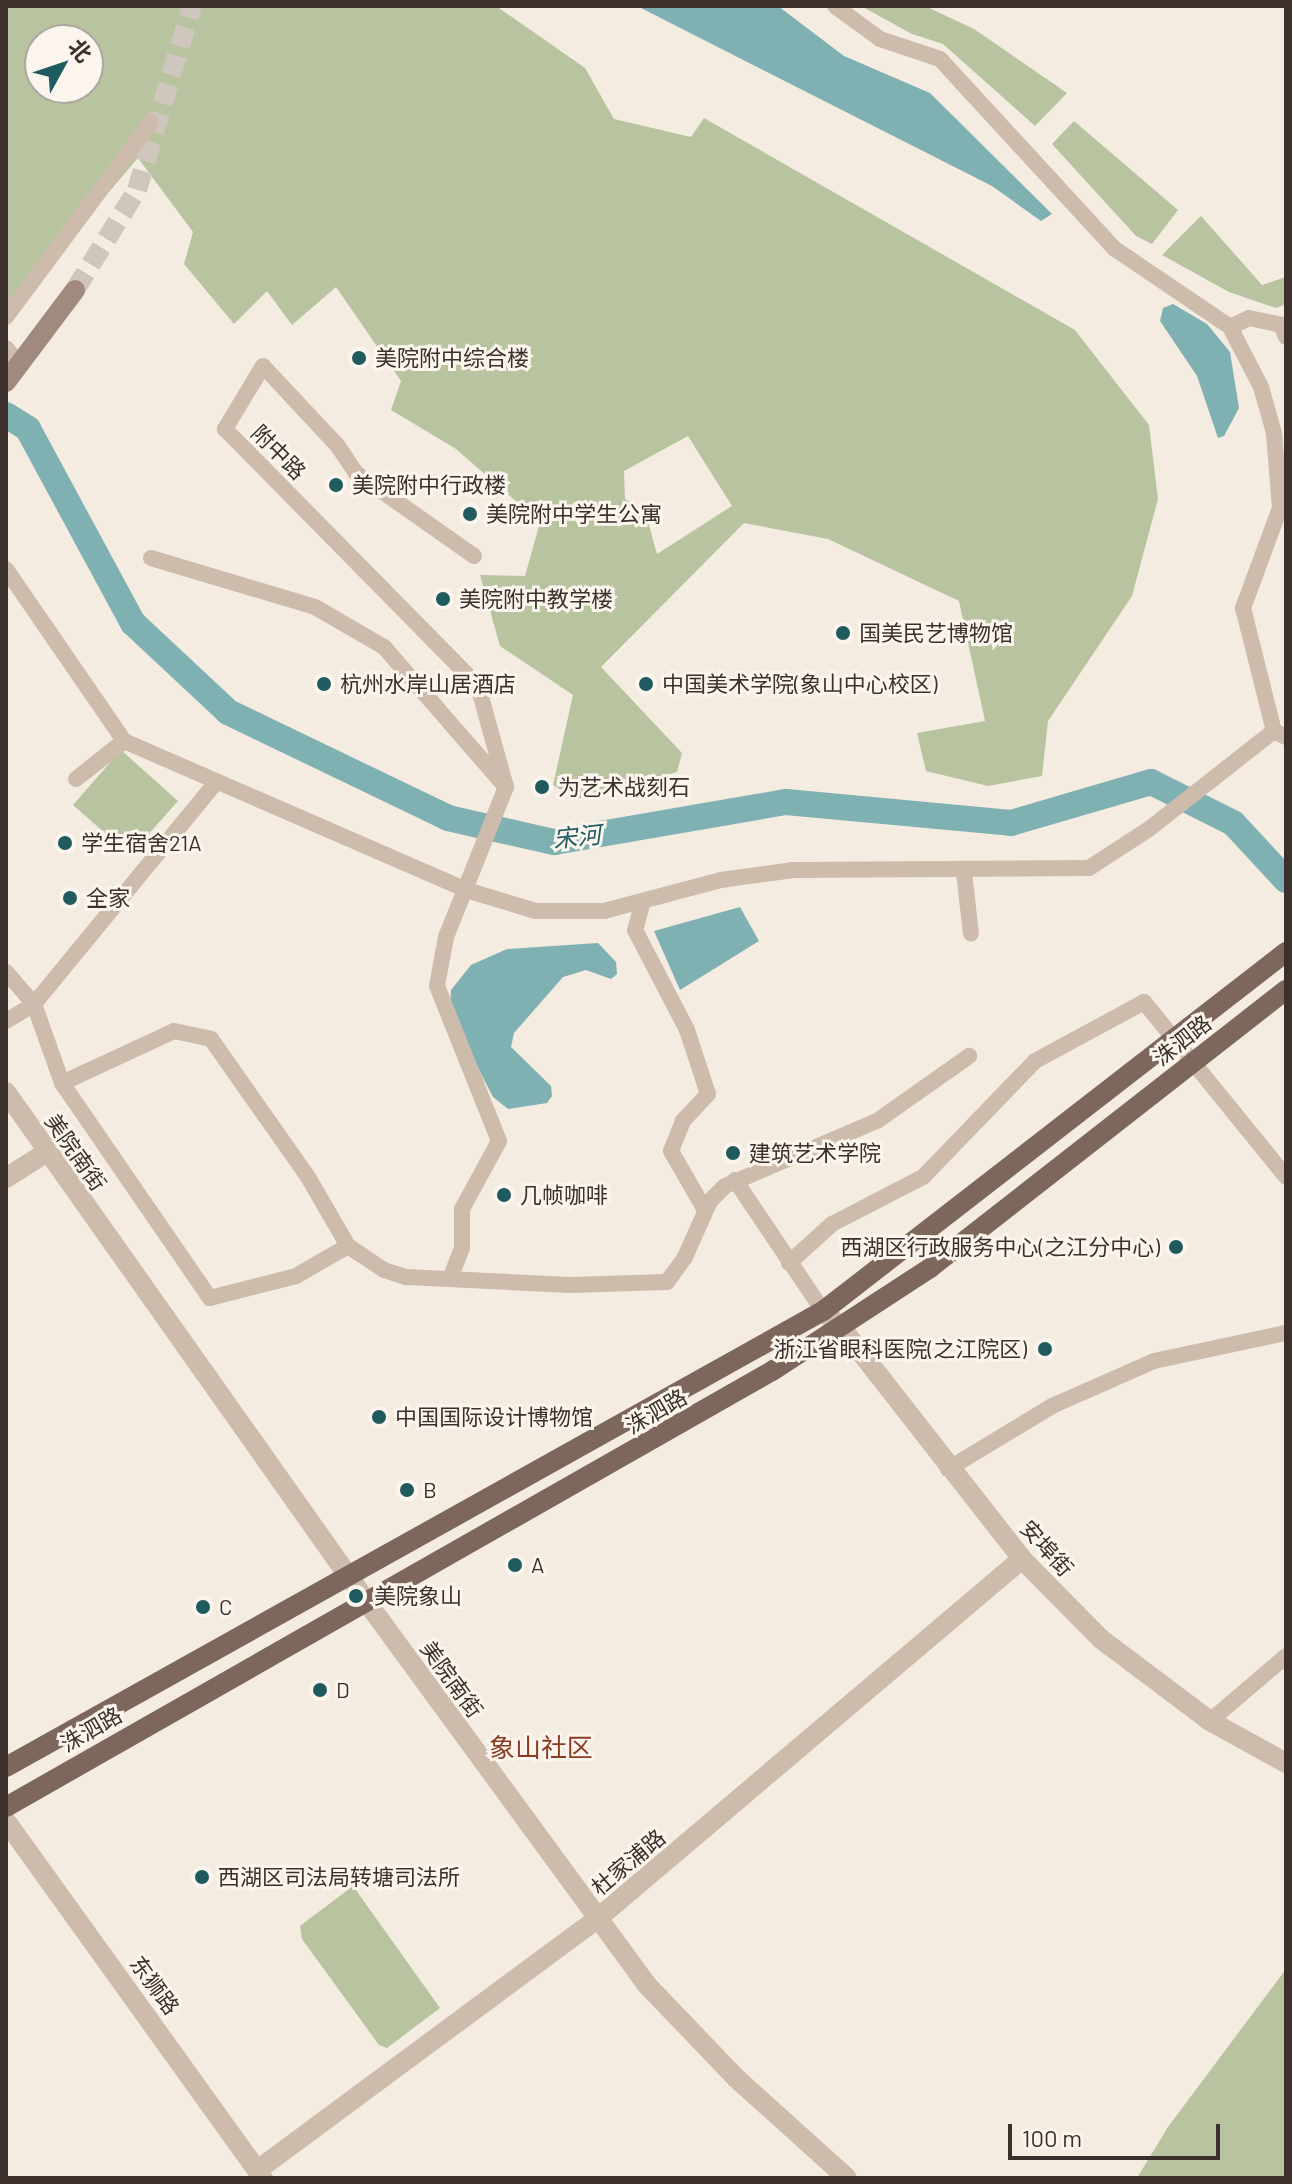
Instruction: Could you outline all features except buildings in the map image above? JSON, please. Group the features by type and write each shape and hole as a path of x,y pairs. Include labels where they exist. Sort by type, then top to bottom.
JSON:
{"main road":[{"path":"6,382 75,290"},
{"name":"洙泗路","path":"6,1767 823,1311 1178,1039 1286,952"},
{"name":"洙泗路","path":"6,1807 366,1601 598,1473 841,1327 930,1268 1286,990"}],"street":[{"path":"6,569 124,741 466,890 536,911 604,911 721,880 793,870 964,872 1089,868 1149,829 1219,774 1280,734 1243,608 1283,506 1269,412 1230,327 1115,249 940,59 880,39 835,6"},
{"path":"6,317 151,122"},
{"path":"1230,327 1249,318 1284,327"},
{"path":"6,348 20,365"},
{"name":"附中路","path":"474,556 356,473 337,445 263,366 225,429 478,686 506,787"},
{"path":"151,558 315,607 384,647 506,787 446,937 437,986 499,1141 462,1209 462,1247 450,1279"},
{"path":"76,779 124,741"},
{"path":"6,1021 34,1004 217,781"},
{"path":"964,872 971,934"},
{"path":"643,901 635,930 687,1030 708,1094 683,1121 671,1151 705,1210"},
{"path":"6,972 34,1004 62,1083 210,1298 296,1276 348,1246"},
{"path":"789,1263 832,1224 923,1177 1035,1061 1144,1002 1178,1039 1212,1090 1286,1177"},
{"path":"62,1083 174,1031 211,1039 308,1177 348,1246 384,1270 406,1277 570,1285 667,1282 685,1257 705,1210 716,1193 735,1180 877,1121 969,1056"},
{"name":"美院南街","path":"6,1092 366,1601 646,1984 736,2078 847,2178"},
{"path":"6,1178 47,1152"},
{"path":"735,1180 823,1311"},
{"name":"安埠街","path":"823,1311 841,1327 948,1469 1022,1559 1101,1639 1210,1721 1286,1763"},
{"path":"948,1469 1052,1406 1154,1361 1286,1333"},
{"name":"杜家浦路","path":"256,2175 597,1919 1022,1559"},
{"path":"1210,1721 1286,1656"},
{"name":"东狮路","path":"6,1821 256,2175"}],"green space":[{"path":"6,6 496,6 585,68 614,119 691,137 704,118 1075,330 1149,425 1158,499 1132,596 1048,721 1042,776 988,786 926,771 917,733 985,721 959,601 828,539 744,523 601,667 682,753 677,772 576,799 553,785 573,695 500,646 480,575 525,576 540,522 456,449 391,410 401,381 336,287 292,325 267,291 234,324 184,264 193,232 138,158 6,312","holes":["688,436 732,506 657,554 645,511 625,499 624,471"]},
{"path":"861,6 925,6 974,29 1067,93 1035,126 943,44 912,34"},
{"path":"1074,121 1178,210 1152,244 1136,236 1052,144"},
{"path":"1201,216 1262,285 1286,277 1286,304 1276,308 1229,292 1162,255"},
{"path":"121,750 178,801 130,855 73,805"},
{"path":"353,1886 440,2008 387,2048 379,2045 302,1939 300,1926"},
{"path":"1286,1969 1286,2178 1137,2178 1168,2127"}],"water":[{"path":"637,6 778,6 844,56 930,93 1052,214 1041,221 992,186"},
{"path":"1173,304 1207,324 1230,352 1239,408 1224,436 1218,438 1197,376 1160,321 1163,308"},
{"path":"740,907 759,941 680,990 654,931"},
{"path":"598,943 616,962 617,974 611,979 586,970 563,977 514,1033 511,1047 551,1086 552,1096 547,1103 508,1109 493,1097 450,1014 451,990 471,965 507,949"}],"waterway":[{"name":"宋河","path":"6,415 28,429 133,623 228,712 448,818 554,842 786,802 1011,823 1151,782 1233,823 1286,880"}],"tunnel":[{"path":"75,290 137,190 192,6"}],"place":[{"name":"美院附中综合楼","path":"359,358"},
{"name":"美院附中行政楼","path":"336,485"},
{"name":"美院附中学生公寓","path":"470,514"},
{"name":"美院附中教学楼","path":"443,599"},
{"name":"国美民艺博物馆","path":"843,633"},
{"name":"杭州水岸山居酒店","path":"324,684"},
{"name":"中国美术学院(象山中心校区)","path":"646,684"},
{"name":"为艺术战刻石","path":"542,787"},
{"name":"学生宿舍21A","path":"65,843"},
{"name":"全家","path":"70,898"},
{"name":"建筑艺术学院","path":"733,1153"},
{"name":"几帧咖啡","path":"504,1195"},
{"name":"西湖区行政服务中心(之江分中心)","path":"1176,1247"},
{"name":"浙江省眼科医院(之江院区)","path":"1045,1349"},
{"name":"中国国际设计博物馆","path":"379,1417"},
{"name":"B","path":"407,1490"},
{"name":"A","path":"515,1565"},
{"name":"美院象山","path":"356,1596"},
{"name":"C","path":"203,1607"},
{"name":"D","path":"320,1690"},
{"name":"西湖区司法局转塘司法所","path":"202,1877"}],"district":[{"name":"象山社区","path":"541,1747"}]}
